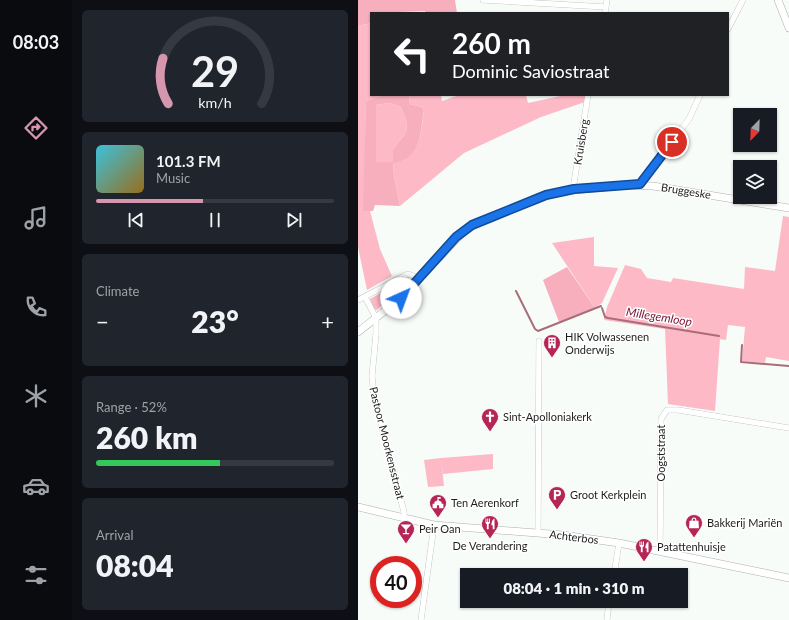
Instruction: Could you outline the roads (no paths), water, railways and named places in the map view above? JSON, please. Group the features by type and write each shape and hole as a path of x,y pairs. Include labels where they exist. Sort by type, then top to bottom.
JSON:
{"street":[{"path":"483,0 606,7"},
{"path":"605,12 607,0"},
{"path":"729,27 743,0"},
{"path":"778,0 789,28"},
{"name":"Kruisberg","path":"574,189 588,96"},
{"path":"640,184 689,119 700,96"},
{"name":"Bruggeske","path":"358,332 401,298 456,237 472,225 546,195 574,189 640,184 789,208"},
{"path":"358,300 408,274 419,278"},
{"path":"365,297 376,318"},
{"name":"Pastoor Moorkensstraat","path":"376,318 373,388 404,512 404,519"},
{"path":"538,533 539,341"},
{"name":"Oogststraat","path":"660,550 661,418 667,410 678,410 789,428"},
{"name":"Achterbos","path":"358,507 434,526 538,533 619,543 660,550 789,578"},
{"path":"421,620 434,526"},
{"path":"615,568 619,543"},
{"path":"608,620 609,608"}],"waterway":[{"name":"Millegemloop","path":"516,291 535,329 538,331 601,306"},
{"name":"Millegemloop","path":"602,308 605,317 608,318 719,336"},
{"name":"Millegemloop","path":"742,345 741,362 789,366"}],"place":[{"name":"HIK Volwassenen Onderwijs","path":"552,358"},
{"name":"Sint-Apolloniakerk","path":"490,432"},
{"name":"Groot Kerkplein","path":"557,510"},
{"name":"Ten Aerenkorf","path":"438,518"},
{"name":"Bakkerij Mariën","path":"694,538"},
{"name":"De Verandering","path":"490,539"},
{"name":"Peir Oan","path":"406,544"},
{"name":"Patattenhuisje","path":"644,562"}]}
